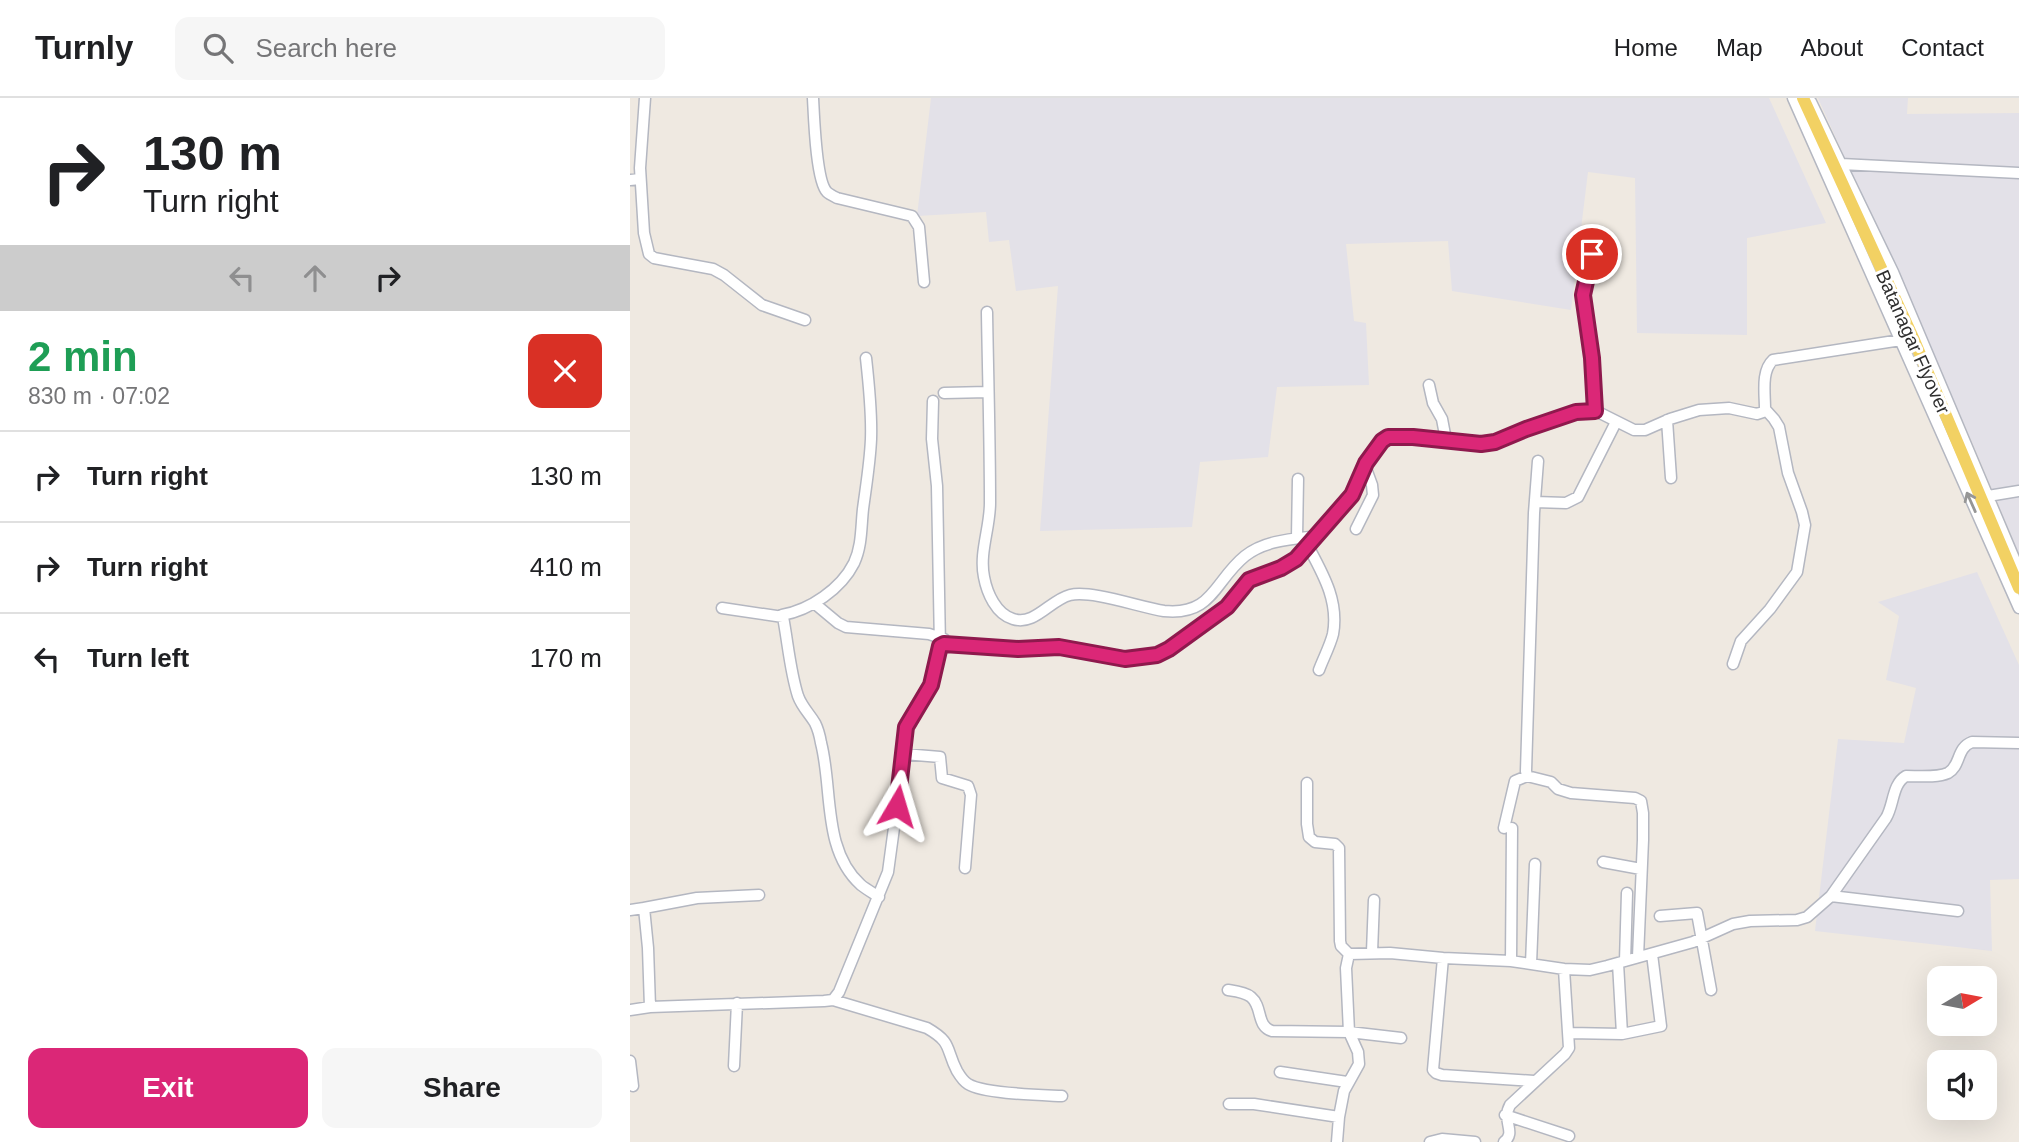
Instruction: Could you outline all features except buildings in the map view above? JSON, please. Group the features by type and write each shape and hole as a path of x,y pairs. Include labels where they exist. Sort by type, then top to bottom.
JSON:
{"main road":[{"name":"Batanagar Flyover","path":"1803,98 1914,340 2019,588"}],"street":[{"path":"645,98 635,179 647,250 652,257 713,269 762,305 805,320"},
{"path":"813,98 821,176 828,194 912,216 919,227 924,282"},
{"path":"1793,98 2019,608"},
{"path":"1810,98 1893,272 2019,570"},
{"path":"1841,164 2019,173"},
{"path":"630,223 643,222"},
{"path":"1592,254 1583,295 1592,358 1595,411"},
{"path":"987,312 990,506 983,573 991,600 1009,618 1031,619 1066,596 1074,594 1102,597 1164,611 1185,611 1203,603 1244,557 1265,545 1318,536"},
{"path":"1733,664 1741,641 1770,609 1797,572 1805,525 1788,473 1779,428 1765,409 1765,375 1769,364 1773,360 1901,340"},
{"path":"722,608 782,615 802,610 839,583 855,561 860,543 871,439 866,358"},
{"path":"1429,386 1433,403 1442,419 1446,440"},
{"path":"944,393 988,392"},
{"path":"833,1000 839,992 888,872 906,727 931,685 943,642 937,486 932,439 933,401"},
{"path":"814,603 846,627 943,642 1018,649 1059,647 1125,659 1157,655 1227,607 1249,580 1296,559 1352,495 1377,446 1388,437 1481,444 1495,442 1576,412 1595,411 1634,430 1645,430 1699,410 1729,408 1757,414 1765,409"},
{"path":"1667,420 1671,478"},
{"path":"1535,502 1566,503 1578,496 1616,422"},
{"path":"1527,776 1538,461"},
{"path":"1356,529 1373,495 1365,466"},
{"path":"1297,538 1298,480"},
{"path":"1988,496 2019,491"},
{"path":"1308,546 1329,587 1333,606 1333,632 1319,670"},
{"path":"782,615 798,695 815,724 822,744 833,832 838,850 850,872 879,897"},
{"path":"1307,783 1308,837 1315,842 1335,844 1339,848 1340,941 1349,954 1372,952 1511,961 1590,970 1652,954 1725,927 1750,921 1807,918 1831,895 1886,818 1891,810 1896,786 1901,779 1906,776 1945,775 1955,766 1965,744 2019,743"},
{"path":"904,754 940,757 942,778 968,786 971,795 965,868"},
{"path":"1511,961 1508,828 1515,781 1527,776 1550,782 1558,789 1571,793 1639,799 1643,813 1638,957"},
{"path":"1603,862 1641,869"},
{"path":"1531,964 1535,864"},
{"path":"1622,1034 1622,962 1627,893"},
{"path":"630,910 697,898 759,895"},
{"path":"1831,895 1958,911"},
{"path":"1372,952 1374,900"},
{"path":"644,908 650,1007"},
{"path":"1660,916 1697,913 1711,990"},
{"path":"1338,1142 1344,1091 1359,1064 1358,1052 1349,1032 1346,968 1349,954"},
{"path":"1569,1033 1622,1034 1661,1026 1652,954"},
{"path":"1443,958 1433,1070 1442,1075 1534,1081"},
{"path":"1504,1142 1510,1133 1505,1115 1510,1105 1569,1048 1564,969"},
{"path":"1228,990 1252,997 1262,1024 1272,1031 1349,1032 1402,1038"},
{"path":"630,1010 833,1000 927,1027 941,1036 949,1046 961,1078 976,1088 1062,1096"},
{"path":"734,1066 737,1003"},
{"path":"630,1060 633,1086"},
{"path":"1280,1072 1348,1082"},
{"path":"1229,1104 1254,1104 1339,1117"},
{"path":"1505,1115 1569,1136"},
{"path":"1430,1142 1442,1139 1475,1142"}],"shaded area":[{"path":"931,98 1769,98 1826,223 1747,238 1747,335 1637,333 1635,178 1588,172 1571,310 1452,291 1448,241 1346,244 1354,321 1366,323 1369,385 1277,387 1268,457 1200,462 1192,527 1040,531 1058,286 1016,291 1009,240 989,242 986,212 917,216"},
{"path":"1818,98 1908,98 1907,114 2019,113 2019,554 1973,444"},
{"path":"1977,572 2019,665 2019,879 1990,880 1992,951 1815,931 1838,739 1904,743 1916,688 1886,680 1899,616 1878,602"}],"route":[{"path":"897,806 906,727 931,685 940,646 944,644 1018,649 1059,647 1125,659 1157,655 1227,607 1249,580 1296,559 1341,510 1352,495 1366,463 1377,446 1388,437 1481,444 1507,438 1576,412 1595,411 1592,358 1583,295 1592,254"}]}
